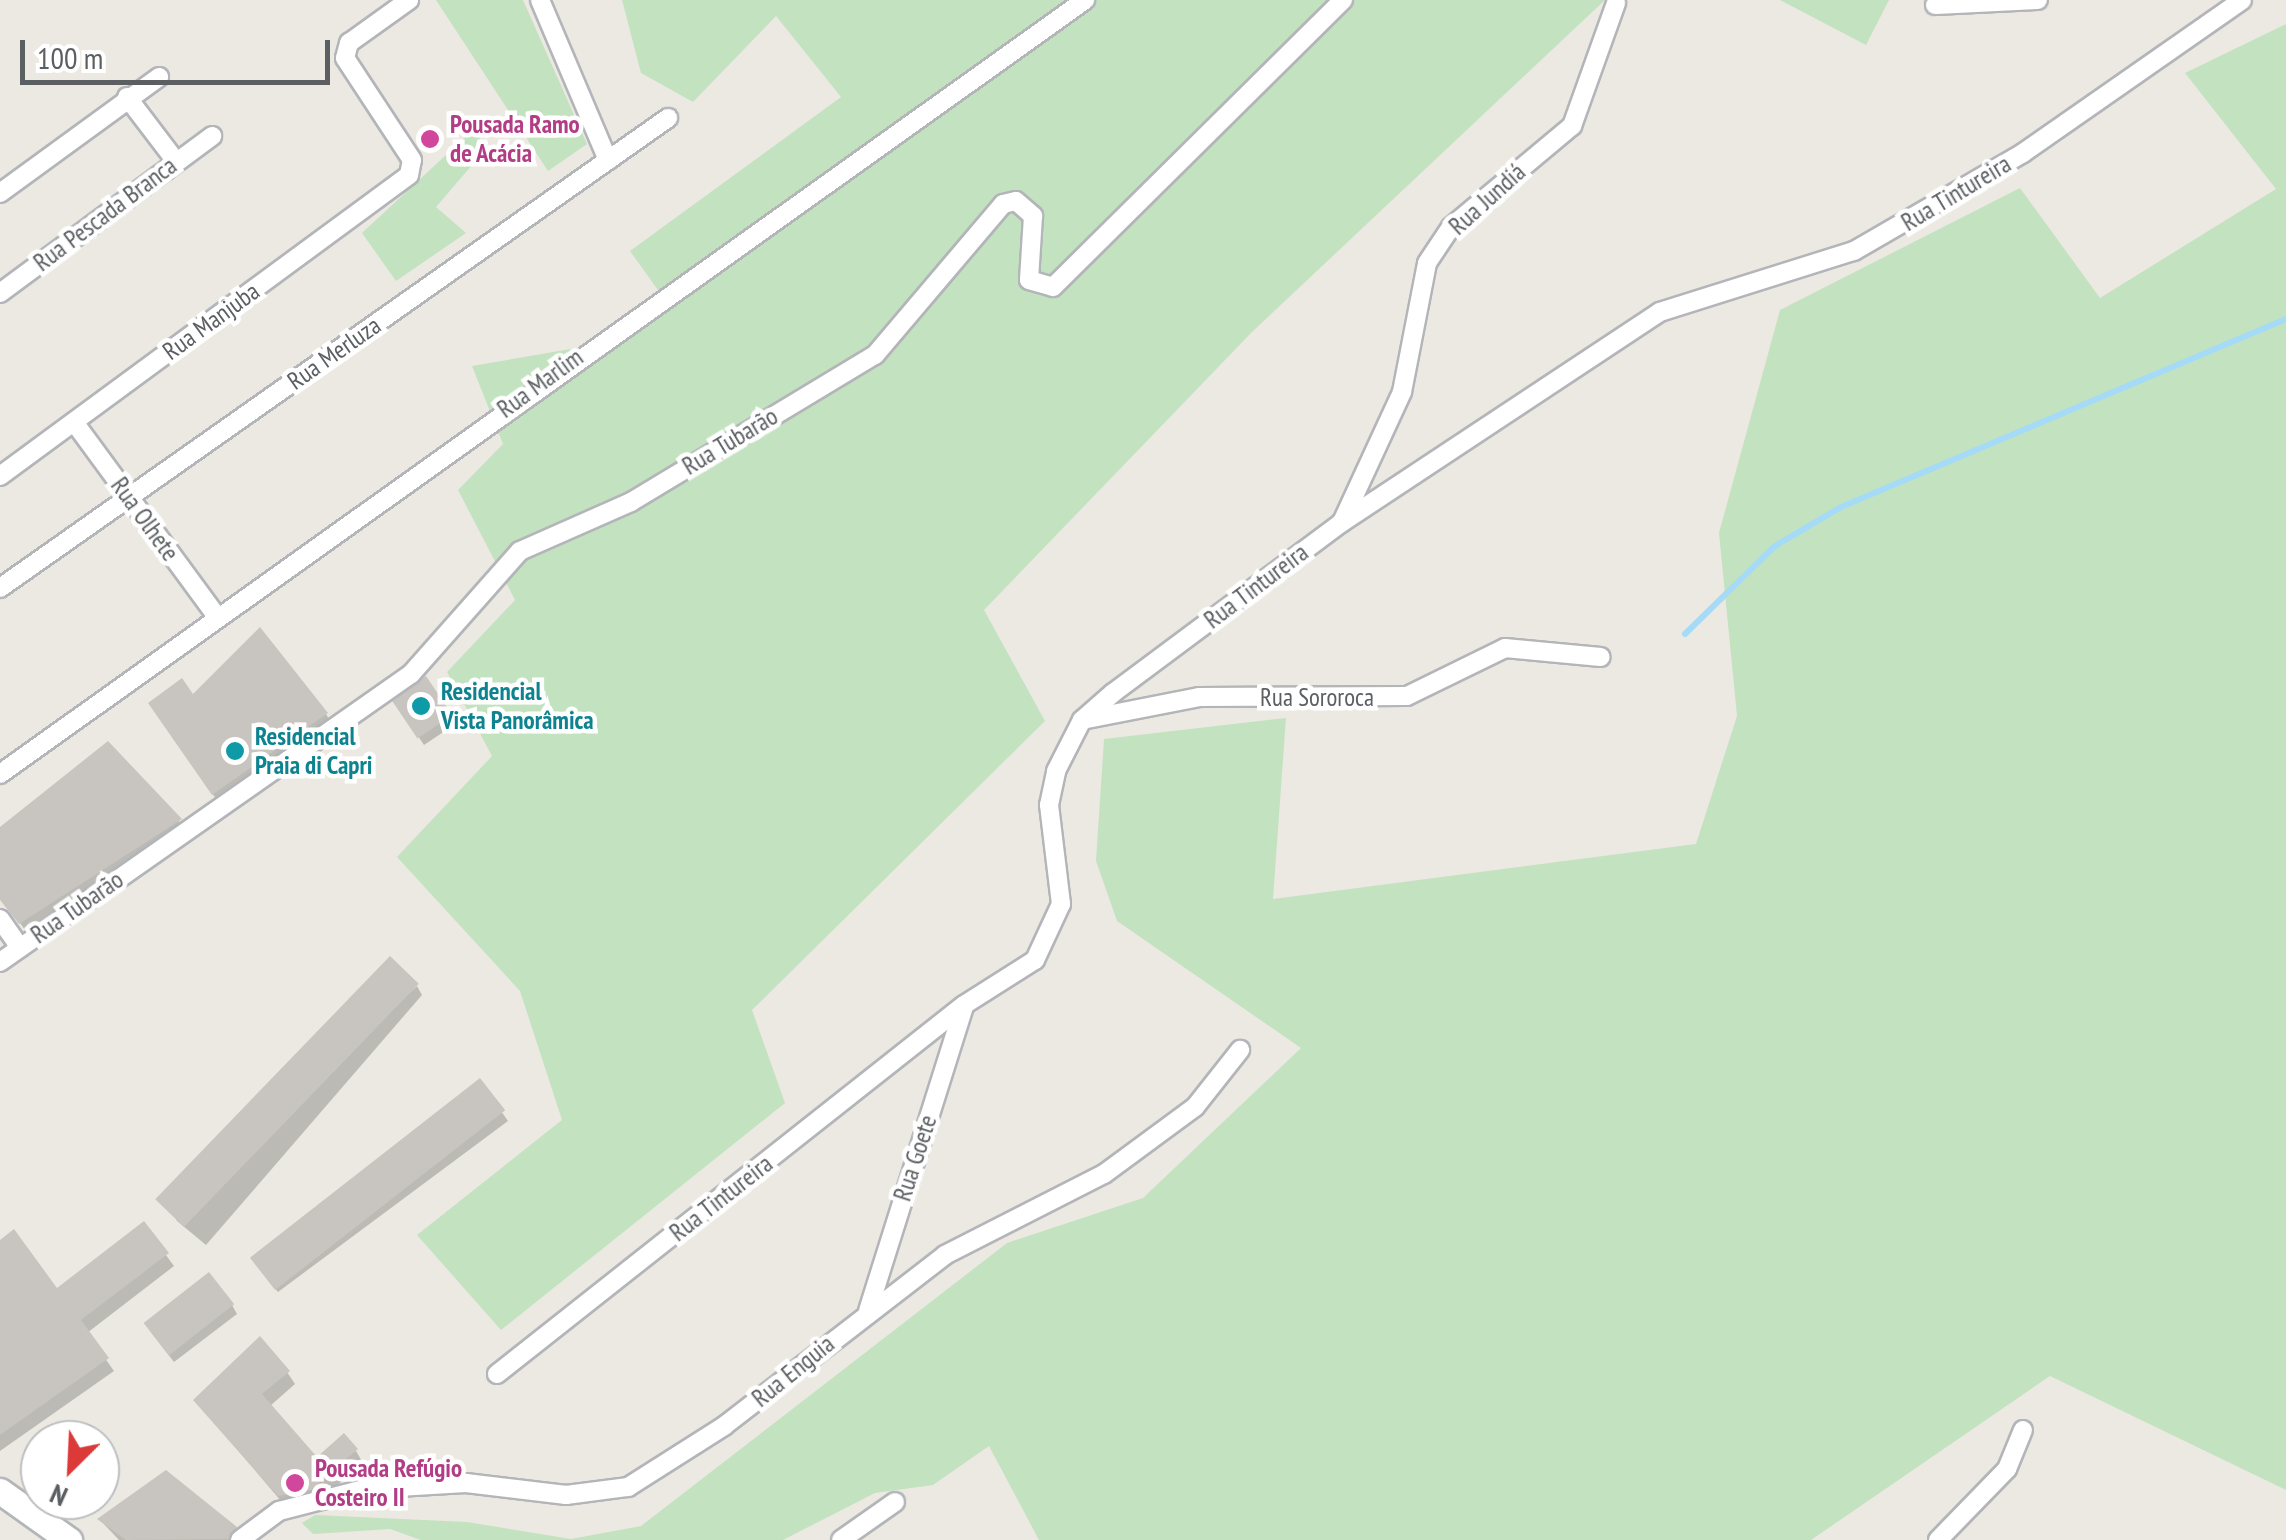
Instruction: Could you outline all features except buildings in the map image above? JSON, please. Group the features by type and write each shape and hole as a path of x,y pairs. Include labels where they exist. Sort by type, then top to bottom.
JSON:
{"main road":[{"path":"0,1492 69,1540"}],"street":[{"name":"Rua Manjuba","path":"0,476 409,175 412,160 344,58 349,42 409,0"},
{"path":"540,0 608,160"},
{"name":"Rua Marlim","path":"0,774 216,615 1085,0"},
{"name":"Rua Tubarão","path":"0,962 411,674 520,551 630,502 875,355 1003,204 1016,201 1032,216 1028,280 1052,287 1343,0"},
{"path":"1935,5 2038,0"},
{"name":"Rua Tintureira","path":"497,1374 964,1006 1012,982 1055,932 1061,904 1049,805 1082,720 1341,522 1660,312 1789,277 1934,207 2242,0"},
{"name":"Rua Jundiá","path":"1341,522 1402,392 1426,263 1451,227 1572,126 1616,3"},
{"path":"0,192 159,77"},
{"path":"127,97 175,160"},
{"name":"Rua Merluza","path":"0,588 668,118"},
{"name":"Rua Pescada Branca","path":"0,292 212,136"},
{"name":"Rua Olhete","path":"74,422 216,615"},
{"name":"Rua Sororoca","path":"1082,720 1199,697 1407,696 1505,648 1601,657"},
{"path":"0,919 20,948"},
{"name":"Rua Goete","path":"868,1311 964,1006"},
{"name":"Rua Enguia","path":"240,1540 279,1512 404,1485 566,1496 628,1487 724,1426 945,1255 1104,1174 1195,1107 1240,1050"},
{"path":"1938,1540 2007,1468 2022,1430"},
{"path":"841,1540 895,1502"}],"green space":[{"path":"436,0 523,0 587,144 548,171"},
{"path":"622,0 1605,0 1252,332 984,610 1045,721 752,1010 785,1103 501,1330 417,1235 562,1120 520,991 397,857 492,756 447,672 515,600 458,490 503,444 472,366 617,341 665,300 630,251 841,97 776,16 693,102 641,73"},
{"path":"1780,0 1889,0 1866,45"},
{"path":"2286,24 2286,1490 2050,1376 1811,1540 1039,1540 989,1446 933,1485 875,1493 783,1540 421,1540 390,1529 313,1534 302,1523 315,1515 467,1522 571,1539 641,1526 1007,1243 1143,1198 1301,1048 1117,921 1096,861 1104,739 1286,718 1273,899 1696,844 1737,716 1719,533 1780,310 2020,188 2100,298 2276,189 2185,73"},
{"path":"475,128 485,150 436,207 466,233 396,281 362,233"}],"waterway":[{"path":"1685,634 1775,546 1841,507 2286,319"}],"place":[{"name":"Pousada Ramo de Acácia","path":"430,139"},
{"name":"Residencial Vista Panorâmica","path":"421,706"},
{"name":"Residencial Praia di Capri","path":"235,751"},
{"name":"Pousada Refúgio Costeiro II","path":"295,1483"}]}
